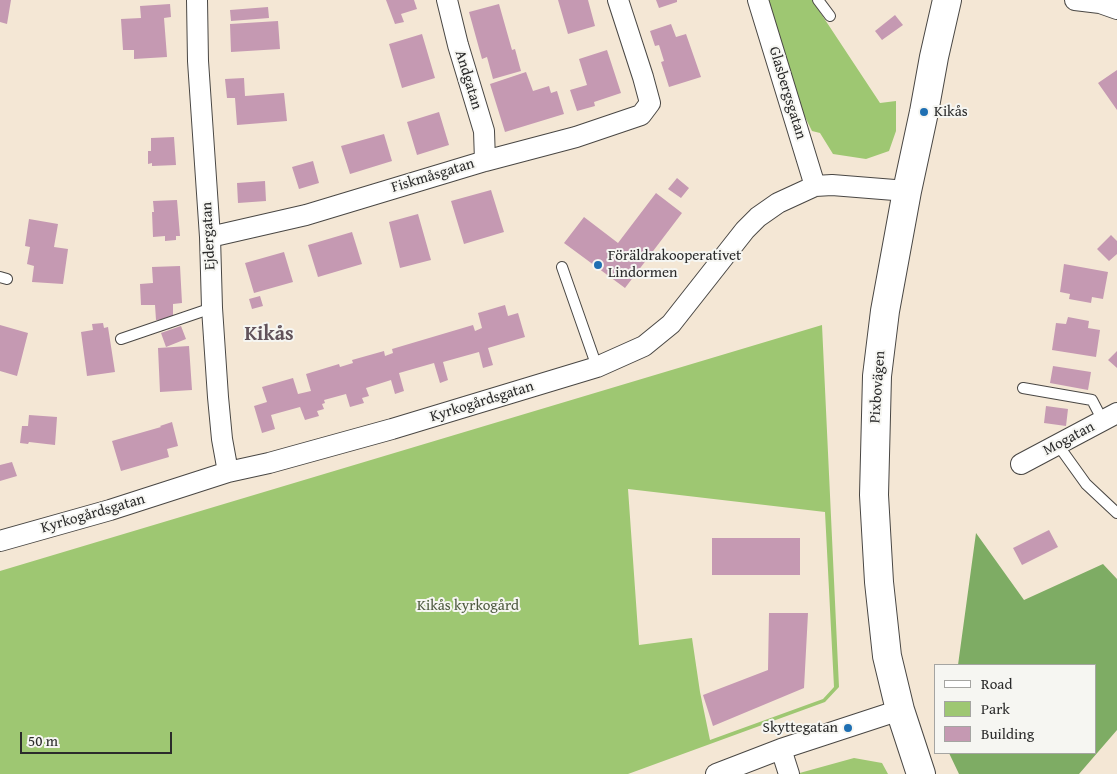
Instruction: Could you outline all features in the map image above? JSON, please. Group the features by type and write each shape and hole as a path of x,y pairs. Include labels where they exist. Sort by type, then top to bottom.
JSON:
{"street":[{"name":"Ejdergatan","path":"197,0 198,61 210,237 212,308 222,439 228,472"},
{"name":"Andgatan","path":"447,0 458,45 484,131 485,161"},
{"name":"Fiskmåsgatan","path":"210,237 306,215 485,161 576,137 641,115 650,103 618,0"},
{"name":"Glasbergsgatan","path":"758,0 815,186"},
{"name":"Pixbovägen","path":"921,774 900,710 887,656 879,582 874,495 876,376 885,311 907,191 934,57 948,0"},
{"path":"1075,0 1100,3 1117,9"},
{"name":"Kyrkogårdsgatan","path":"0,541 110,510 228,472 269,464 392,429 596,366 644,346 671,324 730,249 758,217 778,203 815,186 832,185 907,191"},
{"name":"Mogatan","path":"1021,464 1110,417"},
{"path":"716,774 781,749 900,710"},
{"path":"781,749 789,774"}],"lane":[{"path":"818,0 830,16"},
{"path":"562,266 596,366"},
{"path":"121,339 212,308"},
{"path":"1023,388 1092,400 1110,417"},
{"path":"1058,445 1086,484 1117,513"}],"green space":[{"path":"768,0 812,0 880,103 896,101 896,131 889,151 866,159 833,154 820,133 812,131 802,111"},
{"name":"Kikås kyrkogård","path":"822,325 839,687 825,702 628,774 0,774 0,571","holes":["628,489 825,512 834,687 823,699 710,740 700,692 692,638 639,645"]},
{"path":"976,533 1024,600 1103,564 1117,579 1117,730 1097,753 1097,664 958,664"},
{"path":"949,754 1096,754 1079,774 959,774"},
{"path":"854,758 882,763 888,774 796,774"}],"building":[{"path":"0,0 11,0 7,24 0,22"},
{"path":"386,0 414,0 417,9 401,14 404,22 395,24"},
{"path":"558,0 588,0 595,26 568,34"},
{"path":"656,0 677,0 677,2 659,8"},
{"path":"170,4 171,17 164,18 167,57 134,59 134,50 123,50 121,19 141,18 140,6"},
{"path":"499,4 512,50 515,49 521,71 493,79 487,57 482,59 469,12"},
{"path":"268,7 269,18 231,21 230,10"},
{"path":"895,15 903,25 882,40 875,31"},
{"path":"278,21 280,49 231,52 230,24"},
{"path":"671,24 676,37 686,34 701,77 669,87 661,62 664,61 659,45 655,46 650,31"},
{"path":"422,34 435,78 402,88 389,44"},
{"path":"607,50 621,93 594,102 595,106 577,111 570,90 587,85 579,59"},
{"path":"1117,70 1117,110 1098,83"},
{"path":"526,72 533,91 549,86 551,93 557,91 564,114 505,132 490,84"},
{"path":"244,78 245,96 284,93 287,121 237,125 235,98 227,98 225,79"},
{"path":"439,112 449,145 417,155 407,122"},
{"path":"384,134 392,161 350,174 341,146"},
{"path":"174,137 176,165 152,166 152,163 148,164 151,138"},
{"path":"313,161 319,183 299,189 292,167"},
{"path":"677,178 689,188 681,198 668,189"},
{"path":"265,181 266,201 238,203 237,183"},
{"path":"491,190 504,232 464,244 451,201"},
{"path":"656,193 682,213 625,288 564,243 584,217 618,243"},
{"path":"177,200 180,236 176,236 176,240 165,241 165,236 153,237 153,201"},
{"path":"418,214 431,260 400,268 389,222"},
{"path":"29,219 58,224 54,247 68,249 63,284 32,282 34,266 27,264 30,247 25,246"},
{"path":"352,232 362,264 318,277 308,245"},
{"path":"1111,235 1117,241 1117,254 1109,261 1097,249"},
{"path":"284,252 293,282 254,293 245,263"},
{"path":"1064,264 1108,272 1103,299 1092,297 1091,303 1069,299 1070,294 1060,292"},
{"path":"180,266 182,303 173,304 173,319 156,320 155,305 141,305 140,284 153,283 152,267"},
{"path":"260,296 263,306 252,309 249,299"},
{"path":"505,305 508,316 518,313 525,337 488,348 493,365 483,368 479,352 443,362 448,380 440,383 434,363 399,373 404,391 395,394 391,380 366,388 369,396 362,398 364,403 350,407 346,394 324,400 325,403 322,404 324,409 317,411 319,416 305,420 300,407 271,415 275,429 262,433 254,406 267,402 262,387 293,378 298,394 311,391 306,374 339,364 340,367 353,363 352,360 384,351 385,356 393,353 392,349 473,325 475,331 482,328 478,313"},
{"path":"1068,317 1089,321 1088,328 1100,330 1096,357 1052,350 1056,323 1066,324"},
{"path":"103,323 104,328 108,327 115,372 87,376 81,332 93,330 92,324"},
{"path":"0,325 28,333 17,376 0,371"},
{"path":"181,326 186,339 166,347 161,333"},
{"path":"189,346 192,390 160,392 158,348"},
{"path":"1117,351 1117,368 1108,360"},
{"path":"1053,366 1091,372 1088,390 1050,383"},
{"path":"1046,406 1068,409 1066,426 1044,423"},
{"path":"29,415 57,417 55,445 29,442 28,444 20,443 22,426 28,426"},
{"path":"172,422 178,446 167,449 169,457 121,471 112,441"},
{"path":"12,462 17,476 0,481 0,465"},
{"path":"1049,530 1058,547 1022,565 1013,548"},
{"path":"712,538 800,538 800,575 712,575"},
{"path":"769,613 808,613 804,688 713,726 703,695 768,670"}],"place":[{"name":"Kikås","path":"924,112"},
{"name":"Föräldrakooperativet Lindormen","path":"598,265"},
{"name":"Skyttegatan","path":"848,728"}],"district":[{"name":"Kikås","path":"269,335"}]}
